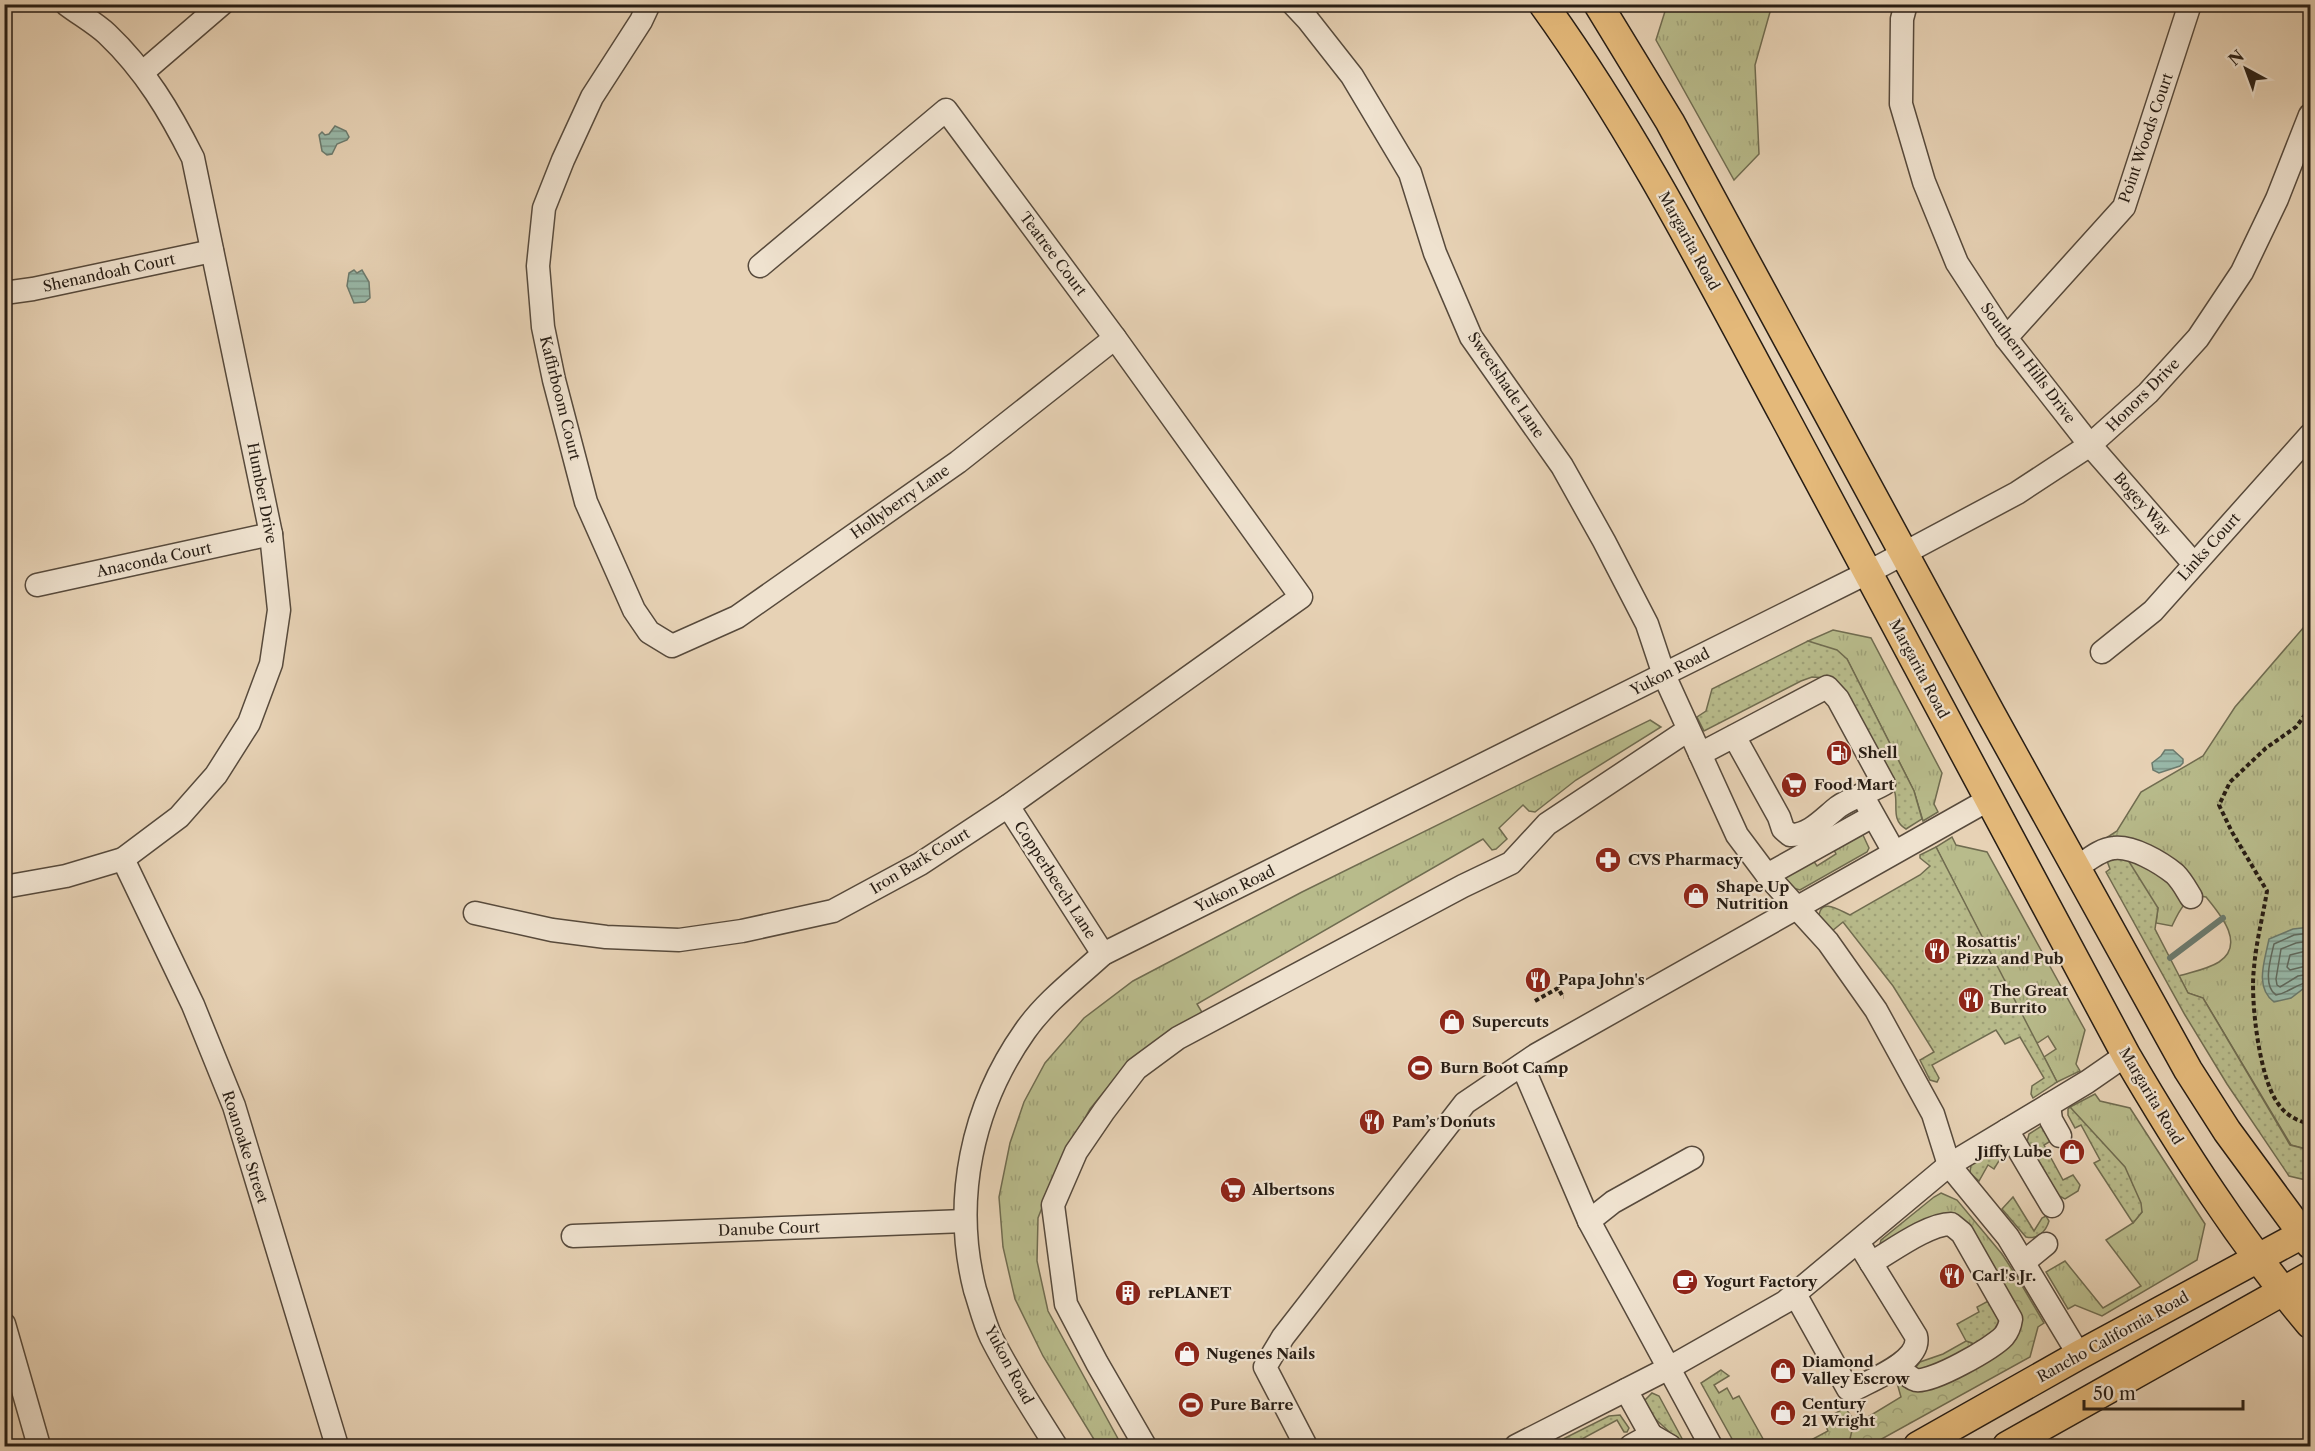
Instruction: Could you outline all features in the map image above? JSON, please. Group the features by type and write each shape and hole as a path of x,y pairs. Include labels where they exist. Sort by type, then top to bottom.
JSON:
{"main road":[{"name":"Margarita Road","path":"1544,4 1575,48 1624,127 1720,296 2126,1055 2192,1165 2259,1258 2310,1323"},
{"path":"1598,4 1670,122 1903,553 2188,1070 2227,1131 2308,1236"},
{"name":"Rancho California Road","path":"1918,1446 2079,1355 2259,1258 2308,1236"},
{"path":"2007,1446 2310,1276"}],"street":[{"name":"Humber Drive","path":"4,887 66,876 123,859 179,817 216,776 249,723 272,664 279,610 271,534 193,158 170,113 143,72 105,32 66,4"},
{"path":"143,72 222,4"},
{"name":"Kaffirboom Court","path":"649,4 641,21 592,97 563,160 544,207 538,266 543,327 554,380 586,502 634,610 649,632 672,646"},
{"name":"Sweetshade Lane","path":"1293,4 1352,76 1410,173 1436,253 1471,337 1562,466 1647,624 1664,675 1737,835 1767,874 1828,942 1876,1010 1934,1114 1949,1165"},
{"name":"Southern Hills Drive","path":"1906,4 1902,19 1900,104 1924,182 1957,263 2006,338 2090,445"},
{"name":"Point Woods Court","path":"2006,338 2124,207 2190,4"},
{"name":"Teatree Court","path":"760,266 946,110 1115,338 1301,597"},
{"name":"Honors Drive","path":"1867,573 2017,493 2090,445 2148,393 2198,338 2242,272 2277,199 2310,115"},
{"name":"Shenandoah Court","path":"4,293 33,289 212,251"},
{"name":"Hollyberry Lane","path":"672,646 737,617 756,604 958,462 1115,338"},
{"name":"Links Court","path":"2102,652 2153,611 2310,435"},
{"name":"Bogey Way","path":"2090,445 2194,564"},
{"name":"Anaconda Court","path":"37,585 271,534"},
{"name":"Yukon Road","path":"1056,1446 991,1336 968,1262 965,1221 965,1191 970,1157 982,1114 1000,1071 1026,1029 1056,997 1103,954 1867,573"},
{"name":"Iron Bark Court","path":"475,913 552,930 606,937 679,940 742,931 833,911 920,864 1008,806 1301,597"},
{"path":"1700,754 1734,736 1827,687 1838,699 1884,784 1839,807 1800,835 1790,836 1783,829 1779,817 1734,736"},
{"path":"1145,1446 1096,1363 1066,1304 1053,1205 1076,1152 1117,1094 1136,1069 1178,1038 1442,897 1511,863 1547,824 1688,730"},
{"path":"1862,795 1894,852"},
{"path":"1306,1446 1265,1367 1287,1331 1465,1103 1536,1055 1988,800"},
{"name":"Copperbeech Lane","path":"1008,806 1103,954"},
{"path":"1767,874 1873,816"},
{"path":"2076,868 2104,851 2114,848 2126,849 2166,867 2182,882 2191,897"},
{"name":"Roanoake Street","path":"123,859 194,1005 234,1106 337,1446"},
{"path":"1516,1446 1667,1369 1778,1306 1949,1165 2049,1105 2126,1055"},
{"path":"1522,1065 1589,1221 1667,1369 1711,1446"},
{"path":"2049,1105 2051,1120 2064,1133"},
{"path":"2007,1130 2052,1206"},
{"path":"1589,1221 1613,1202 1692,1158"},
{"path":"1949,1165 2008,1237 2079,1355"},
{"name":"Danube Court","path":"573,1236 965,1221"},
{"path":"1871,1263 1924,1233 1939,1226 1951,1224 1962,1233 2011,1319 2008,1331 1996,1343 1951,1370 1934,1377 1916,1380 1898,1366"},
{"path":"1795,1294 1848,1389 1853,1390 1898,1366 1911,1356 1918,1344 1916,1336 1858,1241"},
{"path":"2024,1262 2046,1244"},
{"path":"4,1324 39,1446"},
{"path":"1626,1390 1661,1441 1631,1446"}],"path":[{"path":"2310,708 2296,727 2266,748 2230,782 2219,805 2232,832 2267,891 2253,969 2259,1052 2266,1079 2277,1103 2295,1120 2310,1124"},
{"path":"1535,1001 1558,988 1564,997"}],"green space":[{"path":"1667,5 1772,5 1755,65 1759,154 1734,180 1656,40"},
{"path":"2310,620 2310,1150 2291,1145 2203,998 2188,993 2179,976 2210,967 2227,955 2230,938 2228,929 2218,912 2206,897 2199,896 2184,905 2172,926 2156,923 2158,908 2097,844 2117,831 2141,792 2203,756 2235,707"},
{"path":"1833,630 1871,638 1942,773 1934,804 1938,812 1923,821 1914,791 1847,659 1808,641"},
{"path":"1808,641 1837,650 1847,659 1914,791 1922,819 1906,829 1898,821 1895,793 1842,694 1828,678 1812,677 1801,681 1704,731 1697,717 1706,711 1712,689"},
{"path":"1650,720 1661,727 1576,780 1535,812 1529,811 1523,805 1499,828 1507,839 1496,849 1492,850 1483,839 1197,1004 1203,1014 1125,1066 1090,1109 1058,1167 1038,1218 1037,1261 1048,1311 1122,1446 1098,1446 1043,1356 1015,1299 1003,1247 999,1197 1010,1143 1024,1102 1045,1063 1084,1018 1133,981 1302,892"},
{"path":"1862,833 1869,848 1867,852 1800,890 1793,888 1785,878 1813,860 1817,866 1836,854 1833,848"},
{"path":"1952,837 1956,845 1987,852 2085,1030 2076,1064 2080,1071 2057,1082 2044,1057 2056,1049 2048,1036 2036,1044 1936,847"},
{"path":"1936,847 2057,1082 2033,1098 2032,1086 2044,1078 2020,1037 2005,1044 1996,1030 1932,1065 1939,1078 1937,1082 1930,1080 1920,1060 1934,1052 1893,986 1843,922 1832,931 1819,917 1820,911 1826,906 1850,915 1920,875 1930,866 1920,858 1920,855"},
{"path":"2119,858 2128,860 2158,908 2155,929 2188,993 2203,998 2290,1145 2310,1150 2310,1181 2289,1176 2227,1084 2185,1015 2106,872 2110,869 2107,861"},
{"path":"2095,1094 2100,1101 2130,1108 2205,1224 2197,1260 2102,1316 2075,1305 2068,1309 2046,1272 2065,1261 2103,1308 2141,1286 2106,1240 2133,1223 2142,1212 2070,1107"},
{"path":"2070,1107 2125,1167 2141,1203 2142,1212 2133,1223 2094,1163 2100,1160 2081,1125 2075,1128 2068,1115"},
{"path":"2043,1125 2054,1139 2044,1145 2063,1180 2073,1175 2080,1185 2078,1191 2065,1199 2059,1196 2027,1142 2029,1134"},
{"path":"1999,1149 2005,1151 1994,1169 1988,1165 1979,1181 1970,1173 1971,1164"},
{"path":"1941,1193 1957,1200 2002,1254 2017,1277 2014,1275 2002,1282 1969,1232 1881,1247 1881,1240"},
{"path":"2013,1197 2034,1231 2042,1218 2046,1216 2049,1221 2041,1234 2026,1237 2002,1209"},
{"path":"2009,1275 2017,1277 2044,1323 2038,1327 2030,1357 1869,1446 1854,1446 1850,1439 1853,1426 1901,1397 1897,1383 2002,1347 2002,1282"},
{"path":"1992,1299 2004,1326 1974,1346 1966,1341 1957,1324 1979,1312 1977,1307"},
{"path":"1966,1341 1974,1346 1954,1362 1916,1370 1920,1362 1943,1354"},
{"path":"1721,1370 1729,1376 1714,1385 1719,1393 1727,1388 1733,1399 1739,1396 1767,1446 1736,1446 1701,1383"},
{"path":"1652,1393 1659,1396 1686,1446 1678,1446 1671,1434 1649,1411 1645,1400"},
{"path":"1846,1409 1856,1423 1853,1426 1854,1446 1800,1446 1828,1431 1823,1420"},
{"path":"1620,1415 1629,1428 1627,1432 1624,1432 1617,1420 1569,1446 1549,1446 1609,1416"}],"water":[{"path":"335,126 346,131 349,137 337,144 332,154 327,155 322,151 319,135 322,132 325,135 329,134"},
{"path":"354,270 357,273 362,270 369,282 370,298 365,302 354,303 347,286 349,273"},
{"path":"2165,750 2173,750 2183,759 2183,763 2159,773 2153,770 2152,763"},
{"path":"2310,927 2310,987 2291,998 2274,1002 2264,989 2262,973 2269,939 2293,929"}],"waterway":[{"path":"2170,958 2223,918"}],"place":[{"name":"Shell","path":"1839,753"},
{"name":"Food Mart","path":"1794,785"},
{"name":"CVS Pharmacy","path":"1608,860"},
{"name":"Shape Up Nutrition","path":"1696,896"},
{"name":"Rosattis' Pizza and Pub","path":"1937,951"},
{"name":"Papa John's","path":"1538,980"},
{"name":"The Great Burrito","path":"1971,1000"},
{"name":"Supercuts","path":"1452,1022"},
{"name":"Burn Boot Camp","path":"1420,1068"},
{"name":"Pam’s Donuts","path":"1372,1122"},
{"name":"Jiffy Lube","path":"2072,1152"},
{"name":"Albertsons","path":"1233,1190"},
{"name":"Carl's Jr.","path":"1952,1276"},
{"name":"Yogurt Factory","path":"1685,1282"},
{"name":"rePLANET","path":"1128,1293"},
{"name":"Nugenes Nails","path":"1187,1354"},
{"name":"Diamond Valley Escrow","path":"1783,1371"},
{"name":"Pure Barre","path":"1191,1405"},
{"name":"Century 21 Wright","path":"1783,1413"}]}
